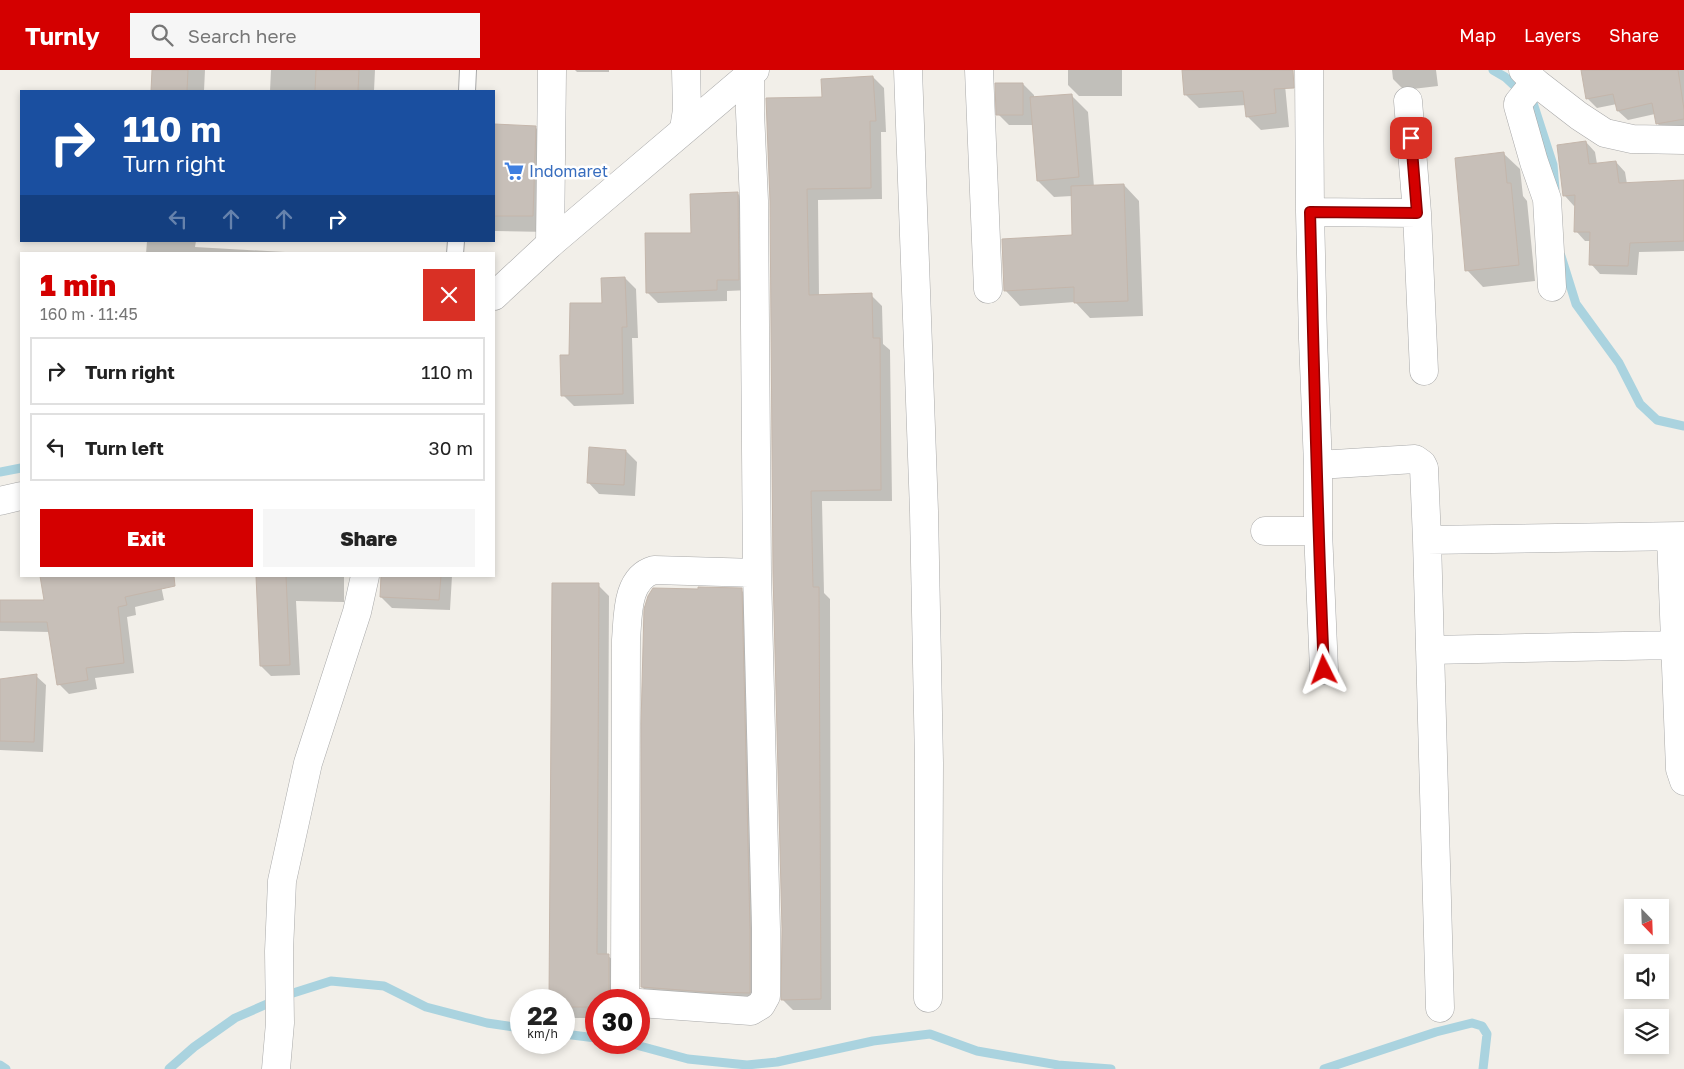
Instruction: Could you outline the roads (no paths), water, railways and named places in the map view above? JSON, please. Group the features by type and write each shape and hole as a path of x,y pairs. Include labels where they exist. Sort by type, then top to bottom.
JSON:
{"street":[{"path":"550,244 552,70"},
{"path":"684,129 687,110 686,70"},
{"path":"908,70 924,521 929,763 928,998"},
{"path":"979,70 988,289"},
{"path":"1309,70 1310,212 1318,465 1318,531 1324,670"},
{"path":"495,295 550,244 753,72"},
{"path":"650,1004 750,1011 761,1006 766,996 757,573 754,201 750,112 753,72"},
{"path":"1552,286 1547,199 1526,133 1526,86 1605,133 1632,139 1684,140"},
{"path":"1408,101 1417,213 1424,371"},
{"path":"1310,212 1417,213"},
{"path":"1318,465 1418,460 1424,468 1440,1008"},
{"path":"0,501 20,496"},
{"path":"1265,531 1318,531"},
{"path":"1427,540 1678,537 1674,645 1680,769 1684,781"},
{"path":"625,989 626,640 631,596 642,575 654,570 757,573"},
{"path":"276,1069 280,1023 279,951 282,881 308,763 357,612 365,577"},
{"path":"1430,650 1674,645"}],"lane":[{"path":"467,90 468,70"}],"waterway":[{"path":"1493,70 1505,77 1533,103 1553,165 1555,189"},
{"path":"1561,256 1576,304 1619,363 1640,404 1657,420 1684,426"},
{"path":"0,472 20,468"},
{"path":"169,1069 194,1047 235,1018 290,994 331,981 384,986 426,1007 487,1023 510,1026"},
{"path":"1324,1069 1436,1032 1472,1023 1482,1026 1487,1034 1483,1069"},
{"path":"650,1049 688,1059 747,1065 777,1062 873,1041 930,1034 977,1051 1058,1065 1111,1069"},
{"path":"575,1035 585,1037"},
{"path":"0,1065 6,1069"}],"place":[{"name":"Indomaret","path":"514,171"}]}
